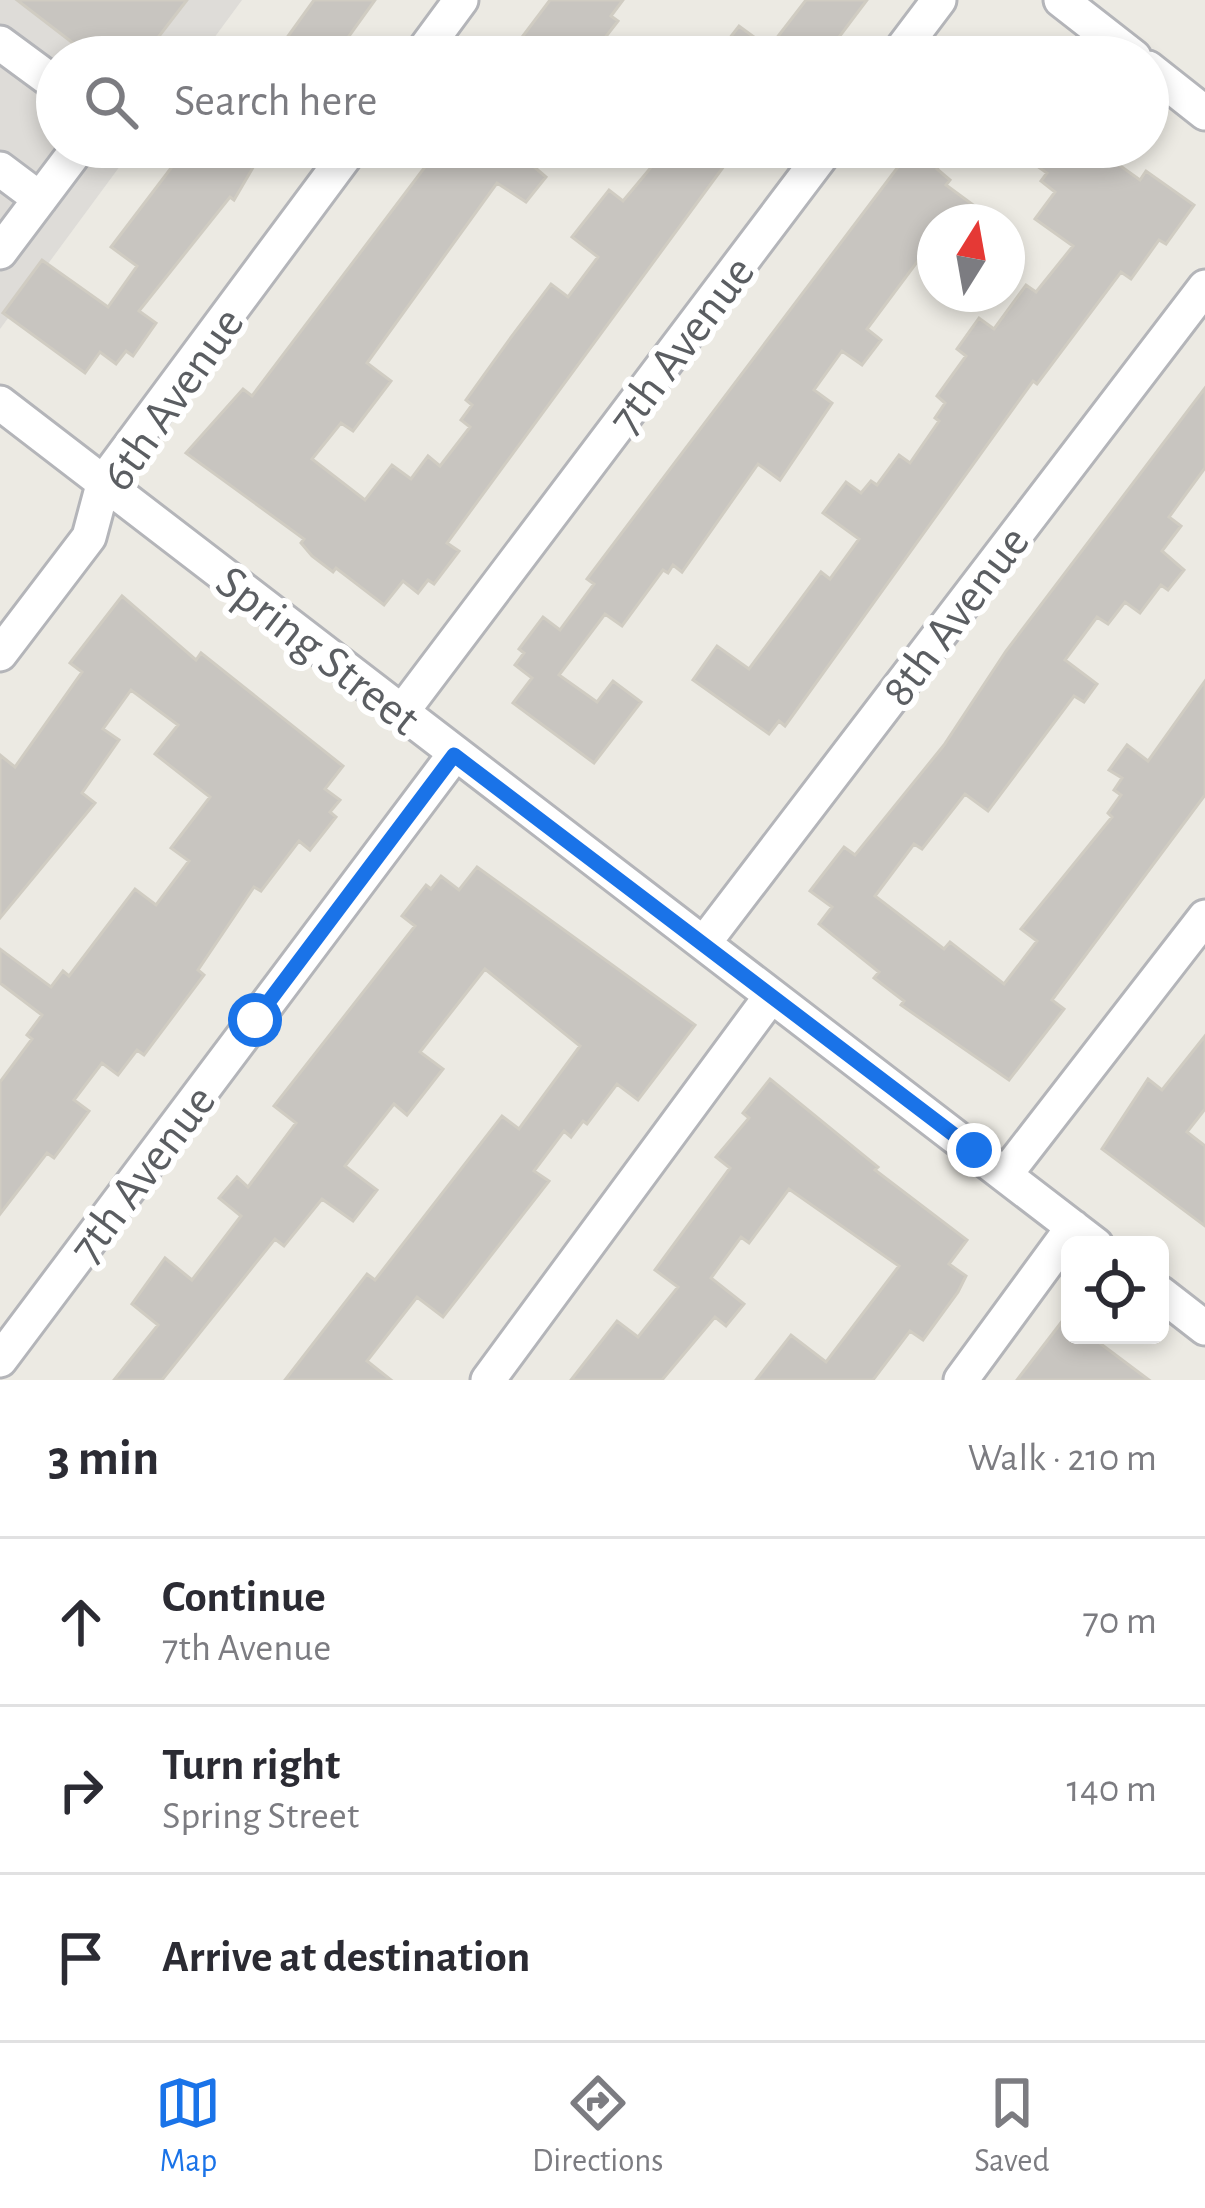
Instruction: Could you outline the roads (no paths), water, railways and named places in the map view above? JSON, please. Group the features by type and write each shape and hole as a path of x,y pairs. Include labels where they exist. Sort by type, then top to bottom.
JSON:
{"street":[{"path":"434,36 461,0"},
{"path":"912,36 939,0"},
{"path":"1061,0 1107,36"},
{"path":"0,43 36,70"},
{"path":"1169,85 1205,113"},
{"path":"0,252 63,168"},
{"name":"6th Avenue","path":"0,654 89,537 104,481 336,168"},
{"name":"7th Avenue","path":"401,712 812,168"},
{"path":"0,169 40,199"},
{"name":"8th Avenue","path":"704,943 1205,287"},
{"name":"Spring Street","path":"0,403 1084,1236"},
{"name":"7th Avenue","path":"0,1360 454,755"},
{"path":"1005,1175 1205,916"},
{"path":"488,1380 771,996"},
{"path":"961,1380 1061,1263"},
{"path":"1169,1300 1205,1328"}]}
